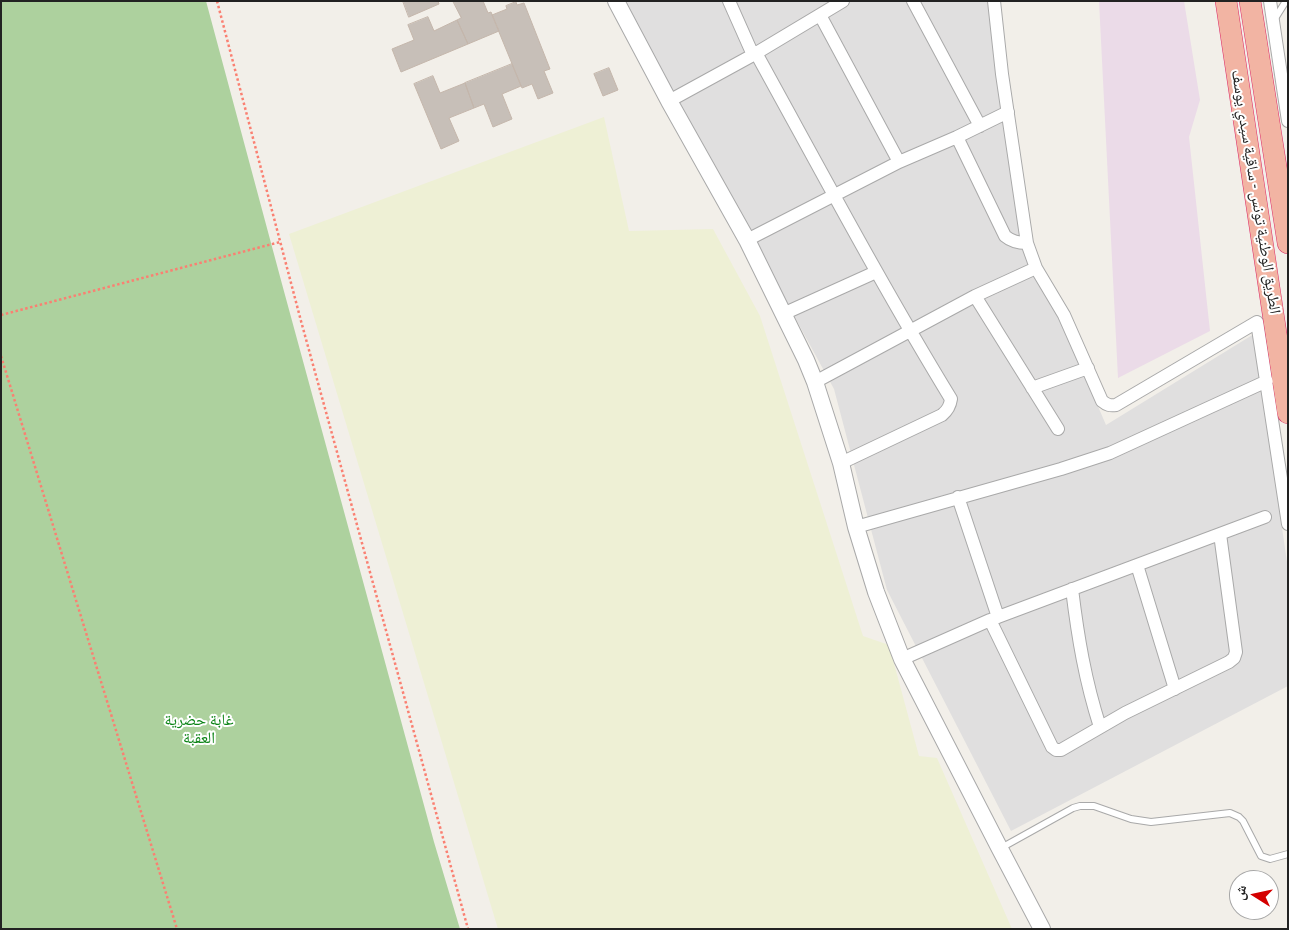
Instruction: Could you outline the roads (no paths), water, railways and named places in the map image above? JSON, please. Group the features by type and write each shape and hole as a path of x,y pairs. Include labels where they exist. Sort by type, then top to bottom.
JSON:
{"highway":[{"name":"الطريق الوطنية تونس - ساقية سيدي يوسف","path":"1226,1 1288,413"},
{"name":"الطريق الوطنية تونس - ساقية سيدي يوسف","path":"1250,1 1288,242"}],"street":[{"path":"616,1 669,101 747,240 806,360 841,463 856,527 876,592 902,659 1042,929"},
{"path":"729,1 755,54 876,272 951,399 947,411 942,415 841,463"},
{"path":"669,101 755,54 843,1"},
{"path":"913,1 980,126"},
{"path":"994,1 997,36 1028,243 1036,268 1064,315 1102,401 1106,404 1116,405 1257,322 1288,524"},
{"path":"1270,1 1288,121"},
{"path":"820,15 899,162"},
{"path":"747,240 899,162 1008,112"},
{"path":"957,137 1005,236 1017,243 1028,243"},
{"path":"814,382 975,296 1036,268"},
{"path":"783,314 876,272"},
{"path":"975,296 1058,429"},
{"path":"1032,388 1088,368"},
{"path":"856,527 1110,453 1267,382"},
{"path":"958,497 994,618 1052,747 1056,750 1061,750 1125,713 1234,658 1236,652 1220,534"},
{"path":"902,659 994,618 1265,517"},
{"path":"1137,565 1174,689"},
{"path":"1072,589 1084,670 1100,727"}],"lane":[{"path":"1273,21 1286,1"},
{"path":"1000,849 1073,808 1087,805 1131,819 1151,822 1235,814 1243,821 1261,856 1270,860 1288,854"}],"park label":[{"name":"غابة حضرية العقبة","path":"199,730"}]}
